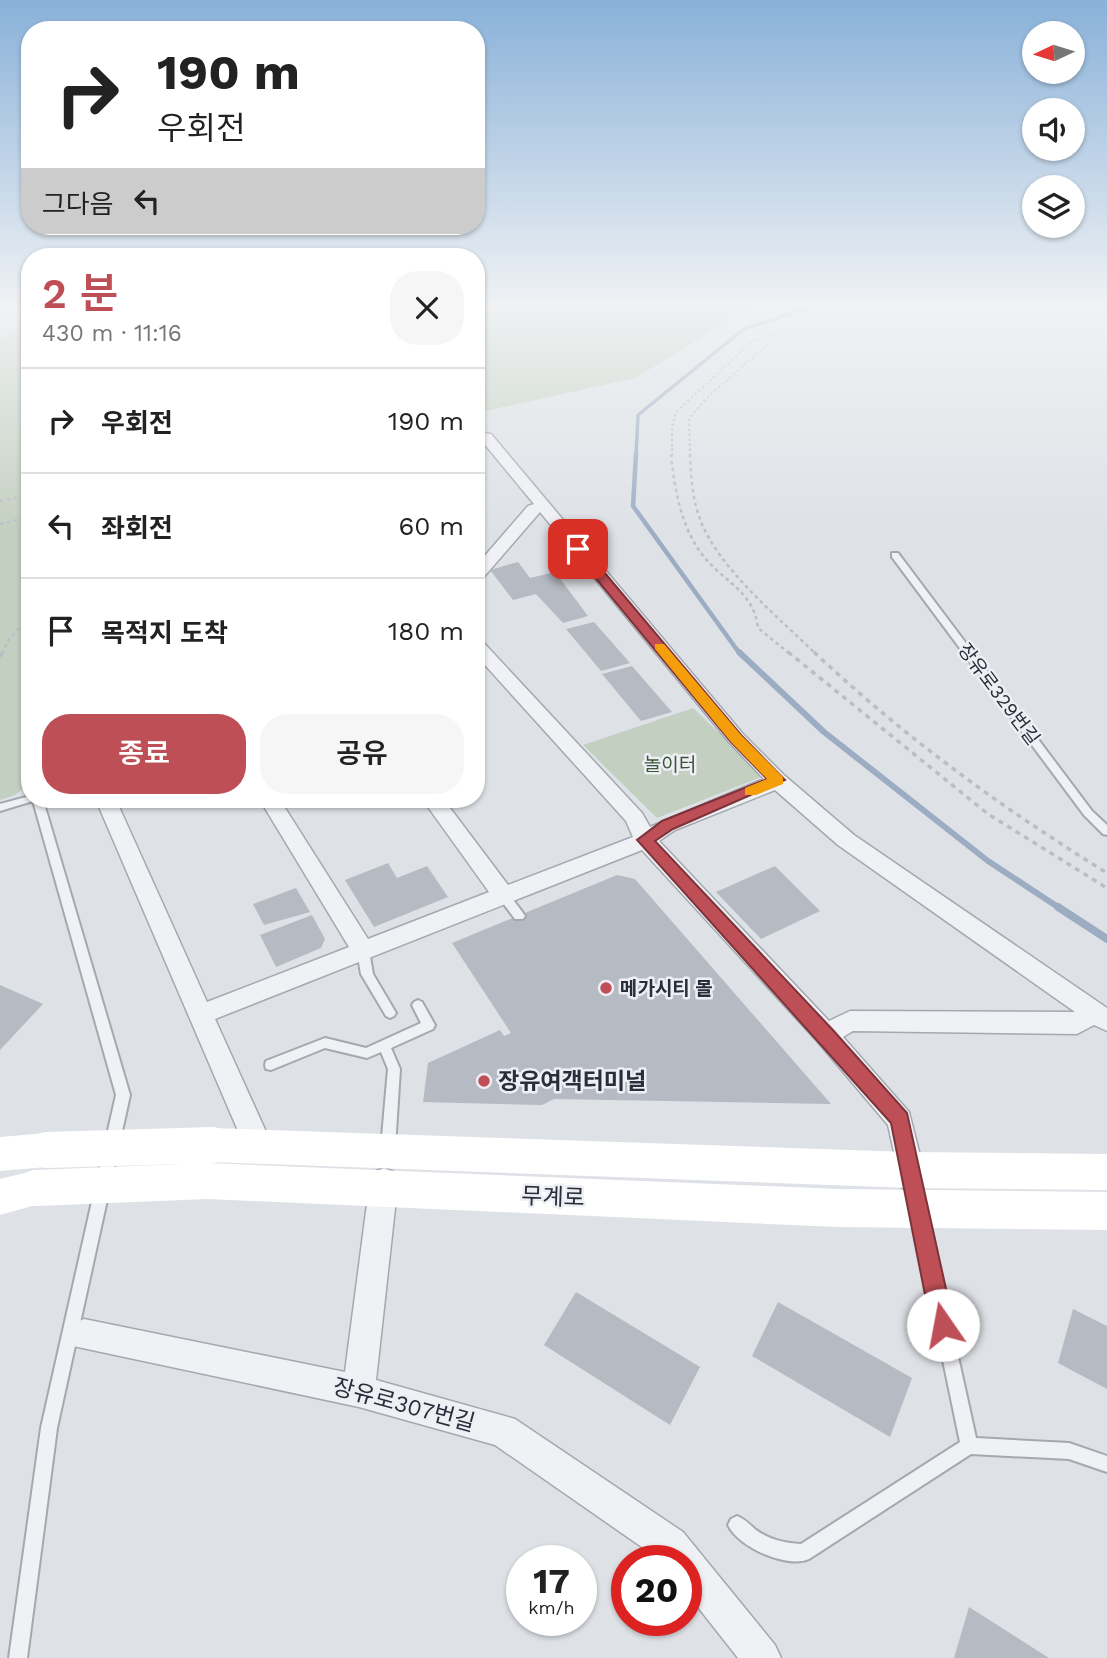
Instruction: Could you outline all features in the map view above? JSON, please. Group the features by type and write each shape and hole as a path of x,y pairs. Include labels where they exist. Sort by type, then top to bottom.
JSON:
{"main road":[{"name":"무계로","path":"18,1192 210,1163 258,1145 910,1170 1107,1172"},
{"name":"무계로","path":"0,1154 47,1150 210,1163 383,1190 918,1209 1107,1211"}],"street":[{"path":"485,437 736,738 778,780 856,847 1101,1016"},
{"path":"485,565 533,509 543,507"},
{"path":"485,656 635,818 645,840 825,1034 900,1120 918,1209"},
{"path":"200,1015 645,840 668,825 778,780"},
{"path":"109,808 258,1145"},
{"path":"275,808 363,951"},
{"path":"439,808 504,896"},
{"path":"825,1034 850,1021 1077,1024 1101,1016"},
{"path":"359,1391 388,1150"},
{"name":"장유로307번길","path":"84,1335 359,1391 503,1431 672,1545"},
{"name":"장유로307번길","path":"702,1583 762,1658"}],"lane":[{"name":"장유로329번길","path":"895,555 1088,813 1107,831"},
{"path":"0,808 21,802"},
{"path":"18,1658 48,1428 123,1095 40,808"},
{"path":"504,896 519,916"},
{"path":"363,951 367,974 390,1013"},
{"path":"271,1065 326,1043 367,1053 429,1025 418,1005"},
{"path":"384,1045 394,1069 388,1150"},
{"path":"918,1209 969,1446"},
{"path":"737,1525 759,1545 782,1553 803,1553 969,1446 1017,1446 1069,1451 1107,1464"}],"path":[{"path":"711,379 676,412 670,426 677,495 688,534 708,562 729,578 757,607 758,628 772,636 798,663 812,670 921,763 988,814 1107,888"},
{"path":"728,379 690,418 689,464 701,519 731,568 792,634 865,700 957,772 1107,873"},
{"path":"0,500 21,496"},
{"path":"0,524 21,519"},
{"path":"0,657 8,641 21,626"}],"green space":[{"path":"0,379 21,379 21,790 0,800"},
{"path":"485,379 629,379 485,411"},
{"name":"놀이터","path":"693,708 764,776 657,818 583,745"}],"building":[{"path":"518,562 530,578 555,572 588,616 563,623 536,594 513,600 490,570"},
{"path":"594,622 630,663 601,671 566,629"},
{"path":"632,666 672,712 641,721 602,674"},
{"path":"388,863 397,878 427,866 448,897 374,927 345,880"},
{"path":"775,866 820,911 761,939 716,892"},
{"name":"메가시티 몰","path":"617,875 635,879 831,1104 554,1099 542,1105 423,1102 428,1063 500,1030 504,1036 511,1033 452,943"},
{"path":"296,888 310,912 264,925 253,904"},
{"path":"312,915 325,939 321,948 276,967 260,935"},
{"path":"0,985 43,1004 0,1050"},
{"path":"576,1292 700,1367 670,1425 544,1345"},
{"path":"778,1302 912,1378 890,1437 752,1356"},
{"path":"1073,1309 1107,1326 1107,1389 1058,1363"},
{"path":"969,1607 1049,1658 954,1658"}],"waterway":[{"path":"636,456 638,415 682,379"},
{"path":"636,454 633,506 740,654"},
{"path":"739,652 824,732 988,861 1061,909"},
{"path":"1058,907 1107,939"}],"slow traffic":[{"path":"660,646 736,738 778,780 751,791"}],"place":[{"name":"메가시티 몰","path":"606,988"},
{"name":"장유여객터미널","path":"484,1081"}],"route":[{"path":"578,549 736,738 778,780 668,825 645,840 825,1034 900,1120 943,1325"}]}
